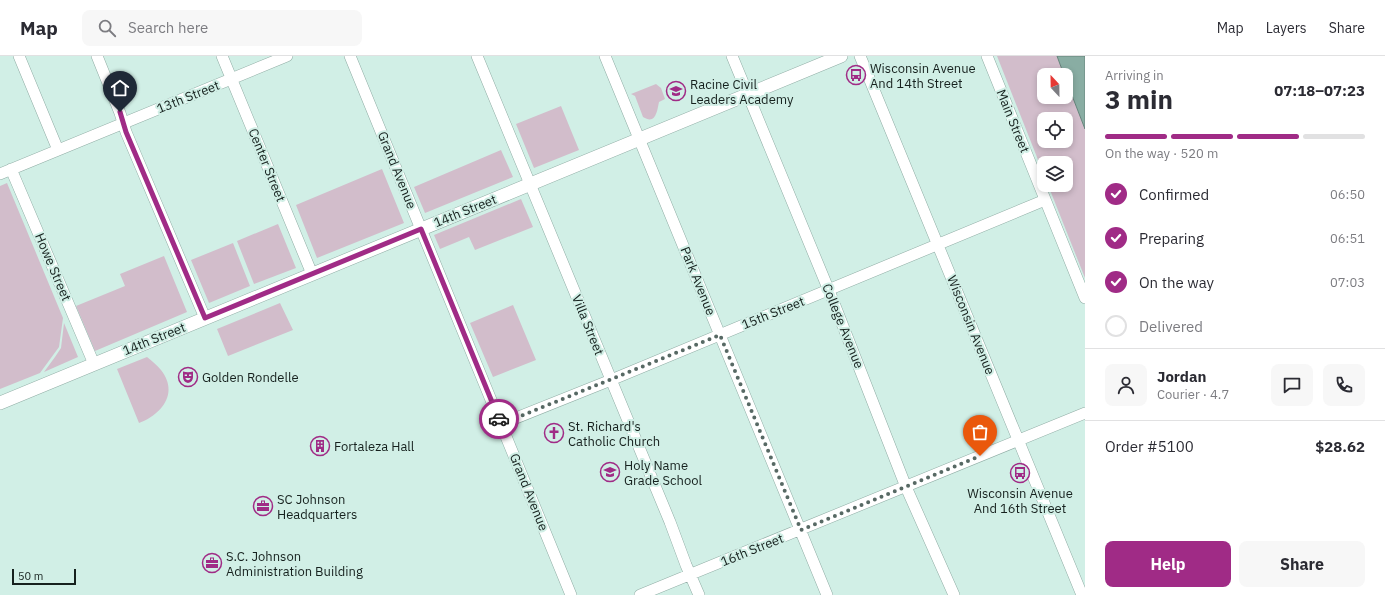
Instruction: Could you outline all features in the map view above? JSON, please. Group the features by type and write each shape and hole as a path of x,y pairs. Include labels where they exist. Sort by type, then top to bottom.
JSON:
{"main road":[{"name":"14th Street","path":"0,403 841,56"}],"street":[{"path":"19,56 58,150"},
{"path":"97,56 205,318"},
{"name":"Center Street","path":"222,56 312,274"},
{"name":"13th Street","path":"0,174 287,56"},
{"name":"Grand Avenue","path":"350,56 571,595"},
{"name":"Villa Street","path":"477,56 699,595"},
{"name":"Park Avenue","path":"605,56 827,595"},
{"name":"College Avenue","path":"732,56 829,290 906,487 954,595"},
{"name":"Wisconsin Avenue","path":"860,56 1082,595"},
{"name":"Main Street","path":"987,56 1085,298"},
{"name":"Howe Street","path":"12,169 94,364"},
{"name":"15th Street","path":"501,424 1045,200"},
{"name":"16th Street","path":"640,595 1085,413"}],"shaded area":[{"path":"997,56 1057,56 1061,68 1037,68 1037,104 1073,104 1073,98 1085,129 1085,278 1051,192 1073,192 1073,156 1037,156 1037,157"},
{"path":"1057,56 1085,56 1085,129 1073,98 1073,68 1061,68"},
{"path":"656,84 661,88 665,99 659,102 655,116 651,119 647,119 643,117 635,96 631,94"},
{"path":"561,106 579,150 534,168 516,124"},
{"path":"501,150 513,177 425,213 414,187"},
{"path":"382,169 404,223 317,258 296,205"},
{"path":"7,183 63,318 59,347 40,373 0,389 0,186"},
{"path":"521,199 533,227 475,250 469,237 440,249 434,235"},
{"path":"278,224 296,268 254,284 237,241"},
{"path":"233,243 250,286 209,303 191,260"},
{"path":"164,256 187,312 95,351 76,306 125,286 120,274"},
{"path":"280,303 293,330 228,356 217,329"},
{"path":"513,305 536,360 493,377 470,323"},
{"path":"64,323 78,357 44,372 61,348"},
{"path":"147,357 159,368 166,379 168,395 161,408 155,414 139,423 117,369"}],"way so far":[{"path":"499,419 501,424 720,335 801,530 980,456"}],"place":[{"name":"Wisconsin Avenue And 14th Street","path":"856,75"},
{"name":"Racine Civil Leaders Academy","path":"676,91"},
{"name":"Golden Rondelle","path":"188,377"},
{"name":"St. Richard's Catholic Church","path":"554,433"},
{"name":"Fortaleza Hall","path":"320,446"},
{"name":"Holy Name Grade School","path":"610,472"},
{"name":"Wisconsin Avenue And 16th Street","path":"1020,473"},
{"name":"SC Johnson Headquarters","path":"263,506"},
{"name":"S.C. Johnson Administration Building","path":"212,563"}],"route":[{"path":"120,112 126,132 205,318 421,229 499,419"}]}
